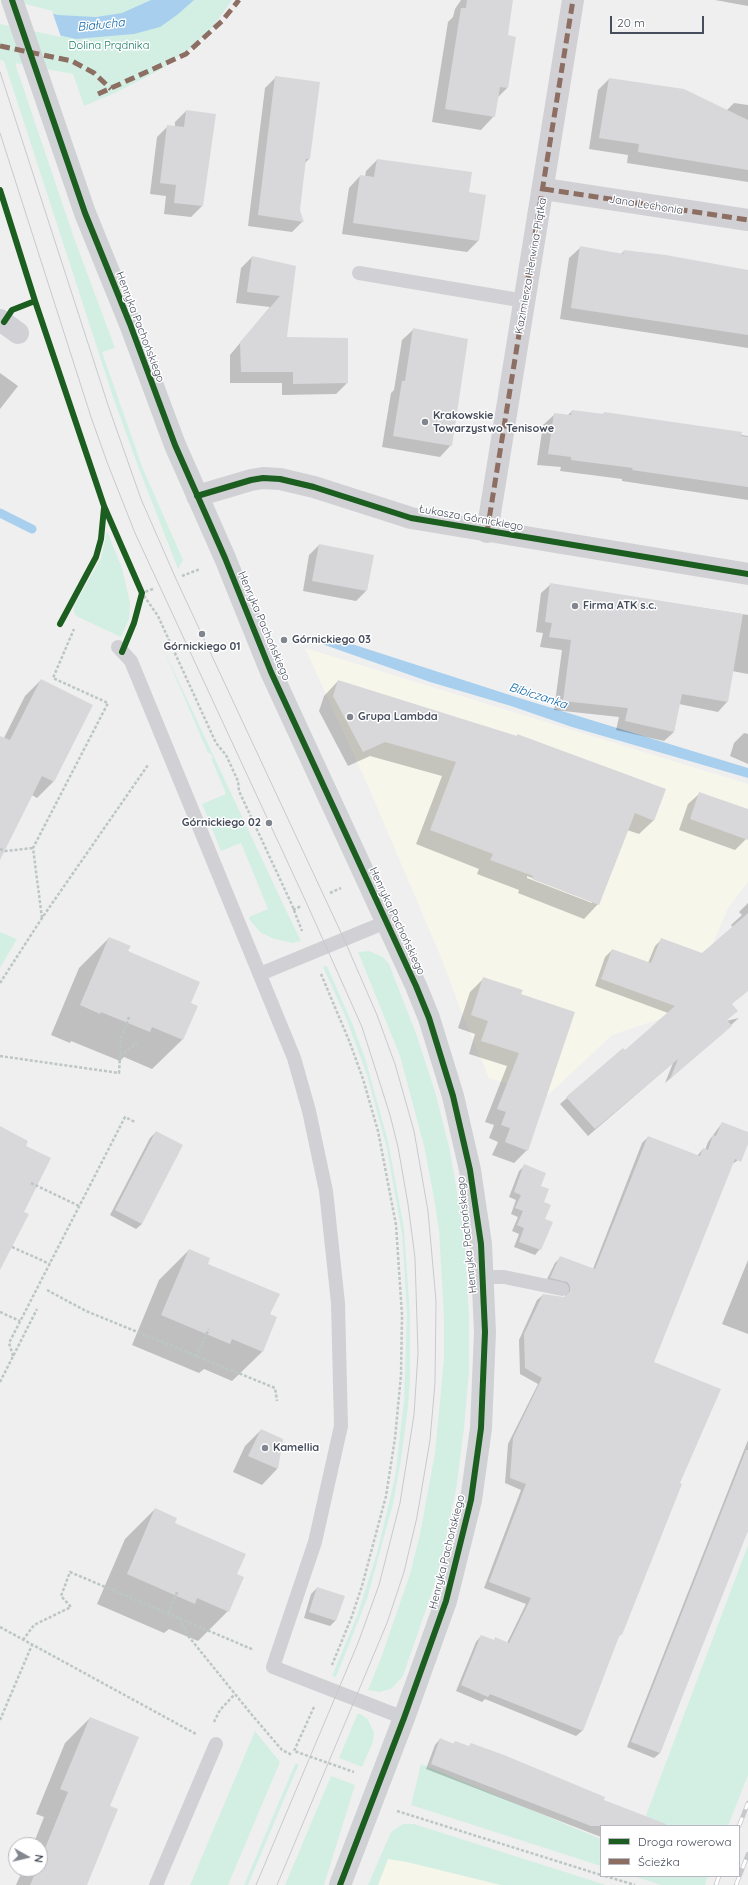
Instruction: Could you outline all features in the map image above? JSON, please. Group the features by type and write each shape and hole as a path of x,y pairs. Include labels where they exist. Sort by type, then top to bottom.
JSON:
{"street":[{"name":"Henryka Pachońskiego","path":"12,0 85,213 130,324 158,402 271,672 429,1018 453,1096 470,1170 484,1277 485,1332 484,1386 471,1500 446,1602 404,1718 340,1885"},
{"name":"Kazimierza Herwina-Piątka","path":"487,532 574,0"},
{"name":"Jana Lechonia","path":"544,189 748,220"},
{"path":"0,320 18,333"},
{"name":"Łukasza Górnickiego","path":"197,496 251,480 280,478 314,487 411,518 487,532 748,574"}],"lane":[{"path":"359,273 524,301"},
{"path":"118,647 131,661 294,1058 309,1111 326,1191 338,1303 341,1426 315,1542 273,1667 404,1718"},
{"path":"260,974 386,922"},
{"path":"484,1277 504,1277 562,1290"},
{"path":"156,1885 216,1744"}],"path":[{"path":"182,576 202,568"},
{"path":"154,589 142,592 158,616 216,744 226,755 238,780 239,790 303,933"},
{"path":"42,918 33,848 108,703 53,678 74,629"},
{"path":"0,983 42,918 165,741"},
{"path":"0,849 5,851 33,848"},
{"path":"293,910 301,906"},
{"path":"319,970 350,1043 376,1124 396,1225 402,1315 402,1375 395,1438 386,1496 362,1586 331,1669"},
{"path":"0,1056 119,1073 121,1038 129,1017"},
{"path":"120,1056 137,1043"},
{"path":"13,1356 9,1343 125,1118 135,1122"},
{"path":"31,1183 80,1206"},
{"path":"12,1247 50,1264"},
{"path":"47,1290 86,1311 275,1388 277,1401"},
{"path":"0,1382 37,1309"},
{"path":"0,1312 20,1321"},
{"path":"196,1357 209,1329"},
{"path":"23,1640 34,1624 71,1607 61,1596 70,1572 276,1659"},
{"path":"168,1613 178,1590"},
{"path":"179,1618 189,1637 235,1694 282,1750 292,1755"},
{"path":"0,1627 216,1744"},
{"path":"0,1720 32,1645"},
{"path":"220,1710 235,1694"},
{"path":"315,1704 294,1750 360,1775"},
{"path":"396,1810 600,1875"},
{"path":"609,1877 635,1885"}],"shaded area":[{"path":"305,648 748,784 748,882 728,908 684,1011 612,1035 548,1095 489,1078 443,962 369,788"},
{"path":"388,1859 407,1862 501,1885 378,1885"}],"green space":[{"name":"Dolina Prądnika","path":"0,0 232,0 213,27 193,46 160,70 115,93 84,106 73,74 15,63 73,235 115,348 102,352 143,469 183,560 178,569 113,397 4,61 0,60"},
{"path":"107,531 122,568 130,603 129,619 121,637 76,616 74,612 74,606 101,558"},
{"path":"162,646 301,941 293,943 274,939 260,932 249,919 249,917 268,909 241,843 221,851 202,804 226,794 211,758 213,758 210,753 208,753"},
{"path":"0,932 17,939 0,968"},
{"path":"369,951 383,957 389,964 417,1036 436,1095 450,1151 461,1215 465,1249 469,1316 469,1371 464,1428 456,1490 440,1565 403,1676 391,1689 379,1692 368,1690 381,1658 410,1574 420,1534 435,1453 444,1359 444,1318 439,1231 424,1146 400,1056 358,952"},
{"path":"327,966 352,1023 365,1058 388,1141 404,1228 410,1315 410,1379 408,1407 393,1504 367,1599 336,1677 332,1676 357,1616 377,1553 395,1477 404,1401 407,1314 402,1234 387,1149 367,1075 346,1018 323,967"},
{"path":"748,1545 748,1775 728,1825 642,1825"},
{"path":"358,1713 367,1718 374,1732 373,1742 362,1767 339,1758"},
{"path":"255,1731 280,1762 228,1885 190,1885"},
{"path":"295,1764 299,1764 248,1885 244,1885"},
{"path":"421,1764 600,1839 600,1866 411,1805"},
{"path":"331,1776 355,1785 324,1885 285,1885"},
{"path":"403,1824 414,1824 606,1885 501,1885 407,1862 388,1859 378,1885 368,1885 391,1832"},
{"path":"636,1877 708,1877 705,1885 661,1885"}],"water":[{"name":"Białucha","path":"0,0 58,15 96,17 122,13 151,0 194,0 160,27 134,34 76,39 0,22"},
{"path":"327,636 516,697 748,768 748,778 572,727 511,706 430,682 322,644 322,639"}],"pier":[{"path":"0,0 11,0 52,11 61,37 0,24"}],"building":[{"path":"467,0 513,0 508,35 516,37 508,88 500,87 495,117 445,109 461,8 466,8"},
{"path":"275,76 320,82 310,159 306,159 300,210 304,222 258,215"},
{"path":"609,78 684,89 748,120 748,170 638,152 639,144 599,138"},
{"path":"186,110 216,114 203,206 174,203 176,185 160,183 167,125 184,127"},
{"path":"377,159 472,172 469,192 486,195 479,241 353,223 360,175 374,177"},
{"path":"580,246 623,254 624,250 666,255 748,270 748,335 571,308"},
{"path":"252,256 296,266 287,337 348,338 348,383 293,384 293,372 241,372 240,342 280,296 247,292"},
{"path":"413,328 468,339 452,446 393,436 402,381 405,381"},
{"path":"572,410 604,414 604,412 742,432 741,436 748,437 748,487 632,470 633,468 571,460 571,457 548,454 554,413 571,415"},
{"path":"319,544 374,555 367,591 312,581"},
{"path":"550,583 743,614 728,702 682,694 674,732 625,721 628,708 563,701 571,640 549,637 552,623 545,622"},
{"path":"41,679 93,705 54,782 42,776 0,860 0,736 10,740"},
{"path":"338,680 517,736 517,734 666,789 654,821 635,813 599,905 532,879 533,876 490,860 493,854 430,830 456,762 385,742 363,752 333,696"},
{"path":"699,792 748,809 748,840 690,819"},
{"path":"748,913 748,991 732,1004 738,1011 727,1020 732,1026 670,1079 678,1059 595,1129 566,1097 623,1048 625,1050 675,1006 601,979 612,949 651,963 661,938 702,953"},
{"path":"109,937 131,946 128,951 200,982 191,1003 198,1006 183,1040 152,1027 150,1032 80,1005"},
{"path":"483,977 523,990 521,994 575,1012 528,1151 505,1142 510,1128 501,1125 506,1112 497,1109 519,1053 481,1041 488,1021 471,1015"},
{"path":"722,1122 748,1132 748,1144 741,1162 735,1159 654,1362 721,1389 680,1483 682,1484 622,1635 620,1634 583,1731 490,1694 488,1697 461,1685 481,1635 494,1640 495,1637 509,1643 531,1598 489,1582 526,1484 510,1478 513,1438 542,1378 525,1368 524,1334 543,1294 564,1297 570,1291 570,1286 567,1282 550,1278 560,1256 595,1269 648,1136 700,1156 703,1148 708,1150 713,1135 716,1136"},
{"path":"0,1126 28,1141 26,1146 51,1158 24,1212 29,1214 0,1270"},
{"path":"156,1131 183,1145 142,1224 115,1210"},
{"path":"524,1164 546,1173 541,1186 549,1189 544,1202 551,1205 545,1219 553,1222 541,1250 519,1242 524,1228 517,1225 523,1211 515,1208 521,1195 514,1192"},
{"path":"189,1249 210,1258 208,1264 280,1294 270,1314 277,1317 263,1352 232,1339 230,1344 161,1315"},
{"name":"Kamellia","path":"261,1429 283,1439 278,1469 248,1456"},
{"path":"746,1450 748,1450 748,1531 660,1753 631,1742"},
{"path":"155,1508 177,1518 175,1523 246,1554 237,1574 244,1577 229,1612 197,1598 195,1604 127,1574"},
{"path":"317,1587 345,1596 336,1621 309,1612"},
{"path":"90,1717 139,1737 110,1806 118,1809 87,1885 30,1885 34,1877 48,1877 48,1841 68,1792 60,1789"},
{"path":"440,1738 454,1744 455,1741 469,1746 471,1743 504,1755 605,1797 604,1800 666,1825 591,1826 431,1764"}],"waterway":[{"name":"Bibiczanka","path":"0,513 32,529"}],"tram line":[{"path":"0,72 109,408 141,499 176,579 344,939 377,1015 395,1064 414,1131 428,1211 436,1301 435,1383 430,1440 417,1517 404,1572 387,1623 277,1885"},
{"path":"0,133 91,417 135,533 307,904 362,1027 390,1115 398,1147 408,1204 415,1258 418,1353 414,1415 400,1503 379,1585 358,1643 256,1885"}],"railway":[{"path":"739,1825 748,1803"},
{"path":"740,1875 748,1854"},
{"path":"716,1885 719,1877"},
{"path":"736,1885 739,1877"}],"marked path":[{"path":"98,94 186,54 222,21 239,0"},
{"path":"487,532 573,0"},
{"path":"0,46 72,61 94,73 111,89"},
{"path":"544,189 748,220"}],"cycle path":[{"path":"12,0 85,213 130,324 175,445 225,558 271,672 416,986 429,1018 453,1096 470,1170 481,1244 485,1332 481,1428 471,1500 446,1601 404,1718 340,1885"},
{"path":"0,190 35,301 12,310 4,322"},
{"path":"35,301 104,506 142,593 134,623 122,652"},
{"path":"197,496 251,480 263,478 280,479 314,487 411,518 748,574"},
{"path":"60,624 96,557 101,539 104,508"}],"place":[{"name":"Krakowskie Towarzystwo Tenisowe","path":"425,422"},
{"name":"Firma ATK s.c.","path":"575,606"},
{"name":"Górnickiego 01","path":"202,634"},
{"name":"Górnickiego 03","path":"284,640"},
{"name":"Grupa Lambda","path":"350,717"},
{"name":"Górnickiego 02","path":"269,823"},
{"name":"Kamellia","path":"265,1448"}]}
